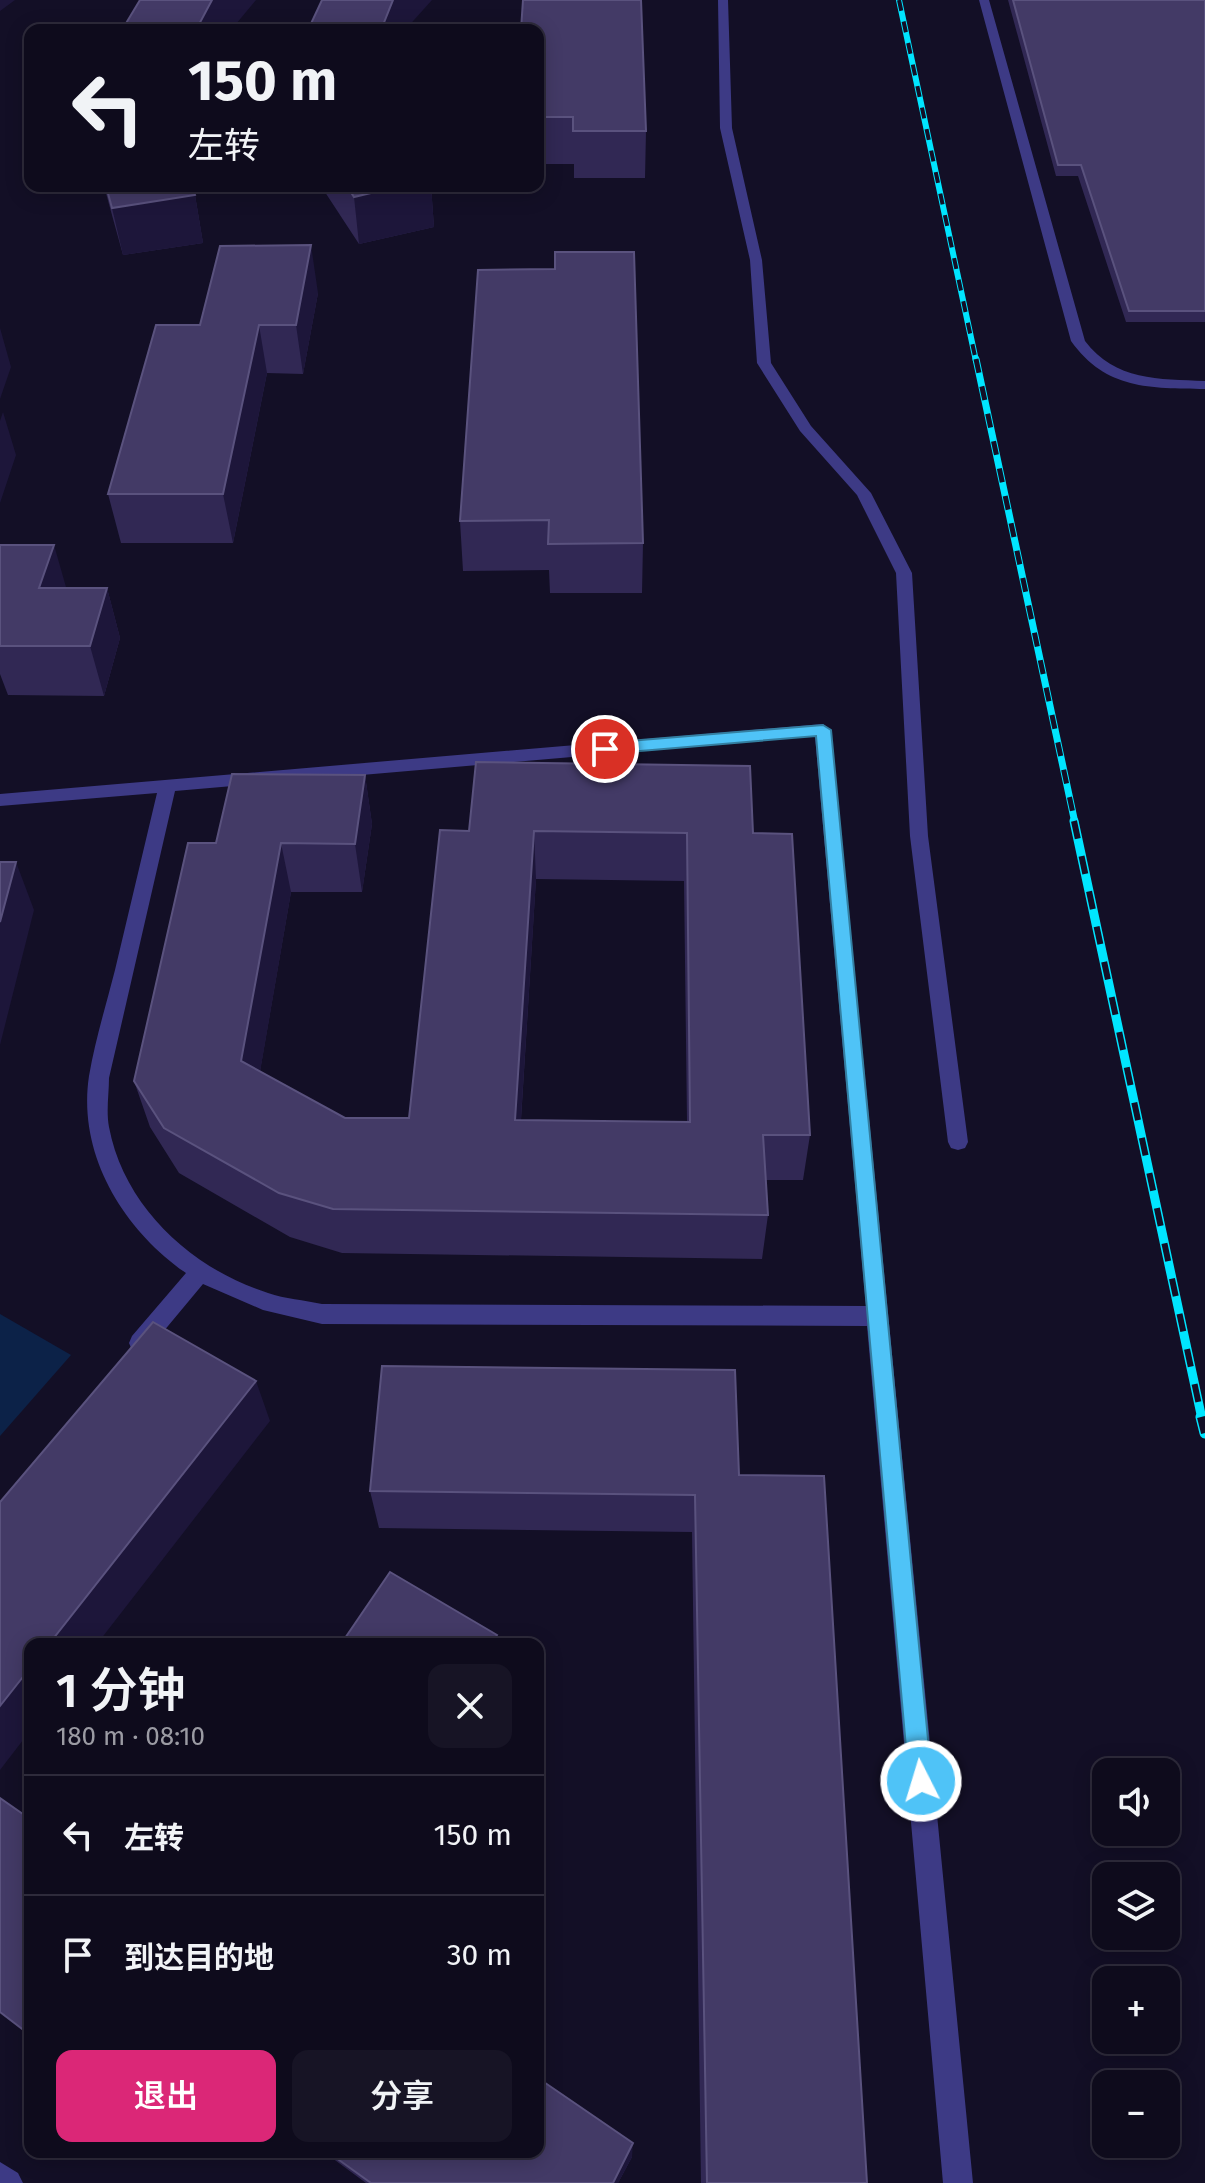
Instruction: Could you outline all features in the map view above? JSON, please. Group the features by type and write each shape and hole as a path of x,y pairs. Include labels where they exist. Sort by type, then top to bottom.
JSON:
{"street":[{"path":"723,0 726,128 744,195 756,260 764,363 805,428 864,493 904,573 919,836 958,1142"},
{"path":"984,0 1078,341 1089,360 1113,374 1150,383 1205,385"},
{"path":"0,800 823,730 958,2183"},
{"path":"167,786 99,1078 99,1124 110,1169 132,1210 167,1248 201,1271 264,1301 322,1314 878,1316"},
{"path":"121,1366 201,1271"},
{"path":"0,2177 8,2183"}],"water":[{"path":"0,1314 71,1355 0,1436"}],"building":[{"path":"140,0 212,0 199,24 126,24"},
{"path":"322,0 393,0 383,24 311,24"},
{"path":"523,0 641,0 646,131 573,131 573,117 544,117 544,24 521,24"},
{"path":"1013,0 1205,0 1205,311 1129,311 1081,165 1058,165"},
{"path":"108,192 194,192 195,195 112,208"},
{"path":"351,192 375,192 354,197"},
{"path":"311,245 296,325 259,325 223,494 108,494 156,325 200,325 220,246"},
{"path":"555,252 634,252 643,543 548,544 549,520 460,521 478,270 555,269"},
{"path":"0,545 54,545 39,588 107,588 90,646 0,646"},
{"path":"476,762 750,766 753,833 792,834 810,1135 763,1135 768,1215 333,1209 279,1193 164,1128 134,1081 188,843 216,843 232,774 365,775 355,844 281,843 241,1061 345,1118 409,1118 440,830 469,831","holes":["534,831 687,833 690,1122 515,1120"]},
{"path":"0,862 16,862 0,922"},
{"path":"153,1322 256,1381 54,1638 24,1638 24,1676 0,1706 0,1502"},
{"path":"382,1366 735,1370 739,1475 824,1476 867,2183 707,2183 695,1495 370,1491"},
{"path":"390,1572 497,1635 495,1638 345,1638"},
{"path":"0,1798 24,1815 24,2030 0,2012"},
{"path":"544,2082 633,2143 613,2183 371,2183 336,2158 544,2158"}],"railway":[{"path":"899,0 976,361"},
{"path":"976,359 1075,823"},
{"path":"1074,821 1202,1419"},
{"path":"1201,1417 1205,1433"}],"route":[{"path":"605,749 823,730 921,1781"}]}
